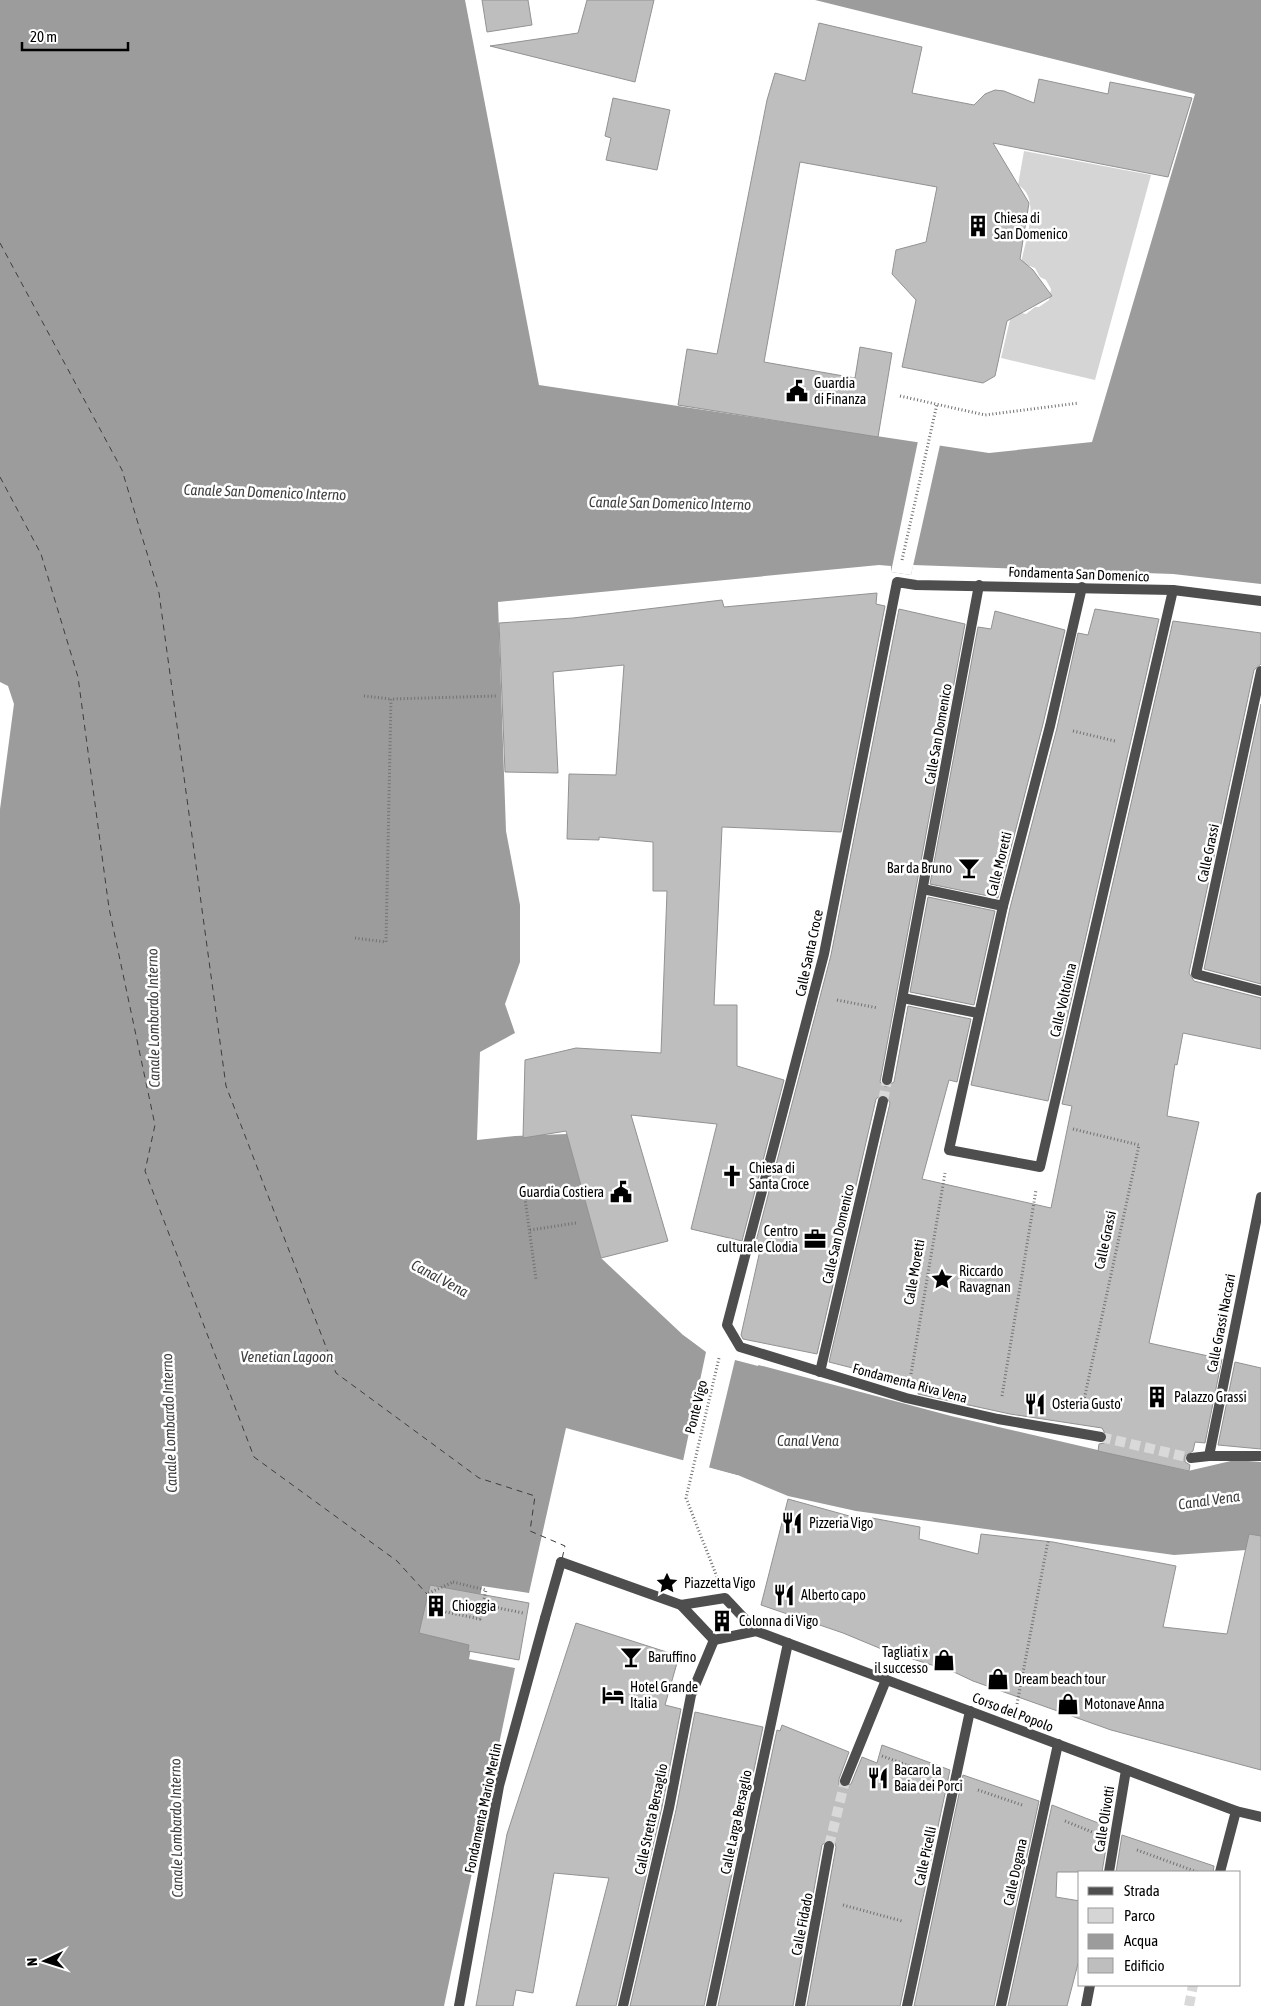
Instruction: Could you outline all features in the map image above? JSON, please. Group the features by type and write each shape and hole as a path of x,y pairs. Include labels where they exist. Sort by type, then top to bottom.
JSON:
{"street":[{"name":"Fondamenta San Domenico","path":"897,582 916,585 1082,586 1173,590 1261,601"},
{"name":"Calle Santa Croce","path":"727,1325 814,995 897,582"},
{"name":"Calle San Domenico","path":"887,1080 979,584"},
{"name":"Calle Moretti","path":"949,1150 1003,906 1050,726 1082,586"},
{"name":"Calle Voltolina","path":"1040,1167 1048,1123 1173,590"},
{"name":"Calle Grassi","path":"1261,671 1196,974 1261,990"},
{"path":"923,889 1003,906"},
{"path":"903,998 978,1013"},
{"name":"Calle San Domenico","path":"820,1372 883,1101"},
{"path":"949,1150 1040,1167"},
{"name":"Calle Grassi Naccari","path":"1209,1456 1261,1196"},
{"name":"Fondamenta Riva Vena","path":"727,1325 740,1347 906,1398 998,1419 1077,1432 1101,1438"},
{"path":"1191,1458 1261,1456"},
{"name":"Fondamenta Mario Merlin","path":"459,2006 499,1786 561,1562 681,1605"},
{"path":"681,1605 725,1598"},
{"name":"Corso del Popolo","path":"725,1598 756,1631 1236,1811 1261,1817"},
{"path":"681,1605 714,1640 756,1631"},
{"name":"Calle Stretta Bersaglio","path":"623,2006 669,1808 691,1694 714,1640"},
{"name":"Calle Larga Bersaglio","path":"711,2006 788,1644"},
{"path":"845,1781 886,1680"},
{"name":"Calle Picelli","path":"907,2006 970,1711"},
{"name":"Calle Dogana","path":"1001,2006 1058,1744"},
{"name":"Calle Olivotti","path":"1109,1871 1126,1770"},
{"path":"1220,1871 1236,1811"},
{"name":"Calle Fidado","path":"800,2006 829,1846"},
{"path":"1086,2006 1090,1986"}],"path":[{"path":"900,396 985,415 1079,403"},
{"path":"901,564 937,404"},
{"path":"364,696 391,699 496,696"},
{"path":"356,938 386,942 391,699"},
{"path":"1050,726 1137,746"},
{"path":"814,995 900,1012"},
{"name":"Calle Grassi","path":"1048,1123 1139,1145 1077,1432"},
{"name":"Calle Moretti","path":"906,1398 949,1150"},
{"path":"998,1419 1040,1167"},
{"path":"523,1184 536,1279"},
{"path":"530,1230 576,1223"},
{"name":"Ponte Vigo","path":"721,1352 686,1498 725,1598"},
{"path":"1013,1727 1048,1541"},
{"path":"453,1582 486,1590 484,1605 480,1619 446,1612 427,1594 453,1582"},
{"path":"484,1605 545,1618"},
{"path":"820,1899 924,1927"}],"green space":[{"path":"1024,151 1151,175 1095,380 1001,358 1012,311 1026,314 1035,307 1039,307 1049,300 1051,289 1035,268 1021,263 1031,210 1025,191 1018,185"}],"water":[{"name":"Venetian Lagoon","path":"0,0 465,0 539,385 989,453 1092,442 1195,94 815,0 1261,0 1261,584 1173,574 913,565 911,575 891,572 891,566 879,565 498,602 506,831 520,905 520,962 505,1004 515,1033 480,1052 477,1140 567,1134 601,1258 682,1334 706,1351 951,1416 1188,1471 1235,1460 1261,1462 1261,1549 1174,1555 856,1511 788,1496 740,1476 566,1428 529,1593 482,1586 469,1659 515,1668 444,2006 0,2006 0,809 14,704 8,686 0,682"}],"pier":[{"path":"918,441 940,445 911,575 891,572"},
{"path":"684,1333 707,1349 759,1364 758,1366 735,1360 709,1468 740,1476 739,1478 651,1454 651,1452 683,1461 706,1352 682,1334"}],"building":[{"path":"482,0 528,0 532,25 487,32"},
{"path":"587,0 654,0 635,82 490,46 578,33"},
{"path":"819,23 922,47 912,93 974,105 985,94 995,90 1004,91 1034,103 1039,79 1108,94 1110,82 1192,98 1168,177 993,143 1029,203 1020,259 1033,270 1052,296 1007,321 995,376 983,383 902,367 916,300 892,274 896,250 926,242 937,187 800,162 764,362 855,378 860,347 892,353 878,437 678,405 687,349 717,354 767,100 775,73 805,81"},
{"path":"613,98 670,110 657,170 606,160 611,138 605,136"},
{"path":"877,593 876,604 885,606 841,832 722,827 714,1005 737,1005 737,1066 784,1080 742,1241 691,1229 717,1124 631,1115 668,1241 601,1258 566,1131 523,1138 525,1060 576,1048 661,1053 667,891 653,891 653,842 599,837 599,840 567,839 569,774 616,775 624,665 553,672 558,773 505,772 499,623 573,618 722,600 724,607"},
{"path":"899,609 965,624 880,1082 886,1087 894,1082 908,1006 971,1019 957,1082 949,1080 922,1179 1051,1208 1072,1106 1062,1104 1173,621 1261,633 1261,664 1254,670 1189,973 1194,981 1261,998 1261,1049 1183,1033 1177,1065 1175,1064 1167,1116 1199,1122 1149,1343 1222,1359 1205,1443 1195,1442 1193,1451 1185,1456 1185,1462 1190,1465 1189,1471 1098,1451 1099,1444 1104,1443 1108,1439 1102,1428 1010,1414 918,1394 919,1385 829,1362 890,1103 885,1094 876,1099 817,1354 743,1339 741,1335 761,1246 755,1245 831,955"},
{"path":"1095,609 1159,619 1048,1101 971,1085 1010,908 1057,728 1078,633 1088,635"},
{"path":"995,611 1065,630 998,898 930,884 978,627 991,629"},
{"path":"1261,704 1261,984 1204,969"},
{"path":"928,897 995,911 974,1005 910,992"},
{"path":"1235,1362 1261,1368 1261,1449 1218,1445"},
{"path":"788,1499 871,1522 872,1518 920,1527 919,1539 978,1554 981,1534 1053,1542 1176,1566 1163,1627 1227,1634 1249,1534 1261,1536 1261,1770 1111,1730 973,1681 954,1672 884,1650 843,1633 761,1605"},
{"path":"430,1585 529,1603 519,1660 468,1651 469,1645 419,1633"},
{"path":"576,1623 679,1656 665,1705 681,1709 662,1807 616,2006 576,2006 609,1878 554,1873 533,1993 516,1990 513,2006 476,2006 507,1834"},
{"path":"695,1712 763,1727 704,2006 630,2006 676,1810"},
{"path":"782,1725 849,1752 839,1779 839,1785 843,1787 851,1784 862,1757 877,1763 882,1745 950,1770 900,2006 807,2006 836,1847 834,1841 830,1839 822,1845 793,2006 718,2006 777,1730 780,1731"},
{"path":"963,1775 1039,1801 994,2006 914,2006"},
{"path":"1052,1805 1106,1826 1106,1829 1109,1830 1102,1871 1057,1872 1056,1897 1078,1901 1078,1964 1067,2006 1008,2006"},
{"path":"1122,1835 1214,1866 1213,1871 1116,1871"}],"ferry route":[{"path":"0,243 122,470 159,593 226,1086 336,1373 479,1478 535,1496 530,1531 565,1546 562,1559"},
{"path":"0,477 41,554 78,677 109,908 155,1125 145,1171 254,1457 397,1561 427,1594"}],"tunnel":[{"path":"883,1101 887,1080"},
{"path":"1101,1437 1191,1458"},
{"path":"829,1846 845,1781"},
{"path":"1189,2006 1193,1986"}],"place":[{"name":"Chiesa di San Domenico","path":"978,226"},
{"name":"Guardia di Finanza","path":"797,391"},
{"name":"Bar da Bruno","path":"969,868"},
{"name":"Chiesa di Santa Croce","path":"732,1176"},
{"name":"Guardia Costiera","path":"621,1192"},
{"name":"Centro culturale Clodia","path":"815,1239"},
{"name":"Riccardo Ravagnan","path":"942,1279"},
{"name":"Palazzo Grassi","path":"1157,1397"},
{"name":"Osteria Gusto'","path":"1035,1404"},
{"name":"Pizzeria Vigo","path":"792,1523"},
{"name":"Piazzetta Vigo","path":"667,1583"},
{"name":"Alberto capo","path":"784,1595"},
{"name":"Chioggia","path":"436,1606"},
{"name":"Colonna di Vigo","path":"722,1621"},
{"name":"Baruffino","path":"631,1657"},
{"name":"Tagliati x il successo","path":"944,1660"},
{"name":"Dream beach tour","path":"998,1679"},
{"name":"Hotel Grande Italia","path":"613,1695"},
{"name":"Motonave Anna","path":"1068,1704"},
{"name":"Bacaro la Baia dei Porci","path":"878,1778"}],"water label":[{"name":"Canale San Domenico Interno","path":"265,492"},
{"name":"Canale San Domenico Interno","path":"670,503"},
{"name":"Canale Lombardo Interno","path":"153,1018"},
{"name":"Canal Vena","path":"440,1278"},
{"name":"Canale Lombardo Interno","path":"169,1423"},
{"name":"Canal Vena","path":"808,1440"},
{"name":"Canal Vena","path":"1209,1500"},
{"name":"Canale Lombardo Interno","path":"176,1828"}]}
